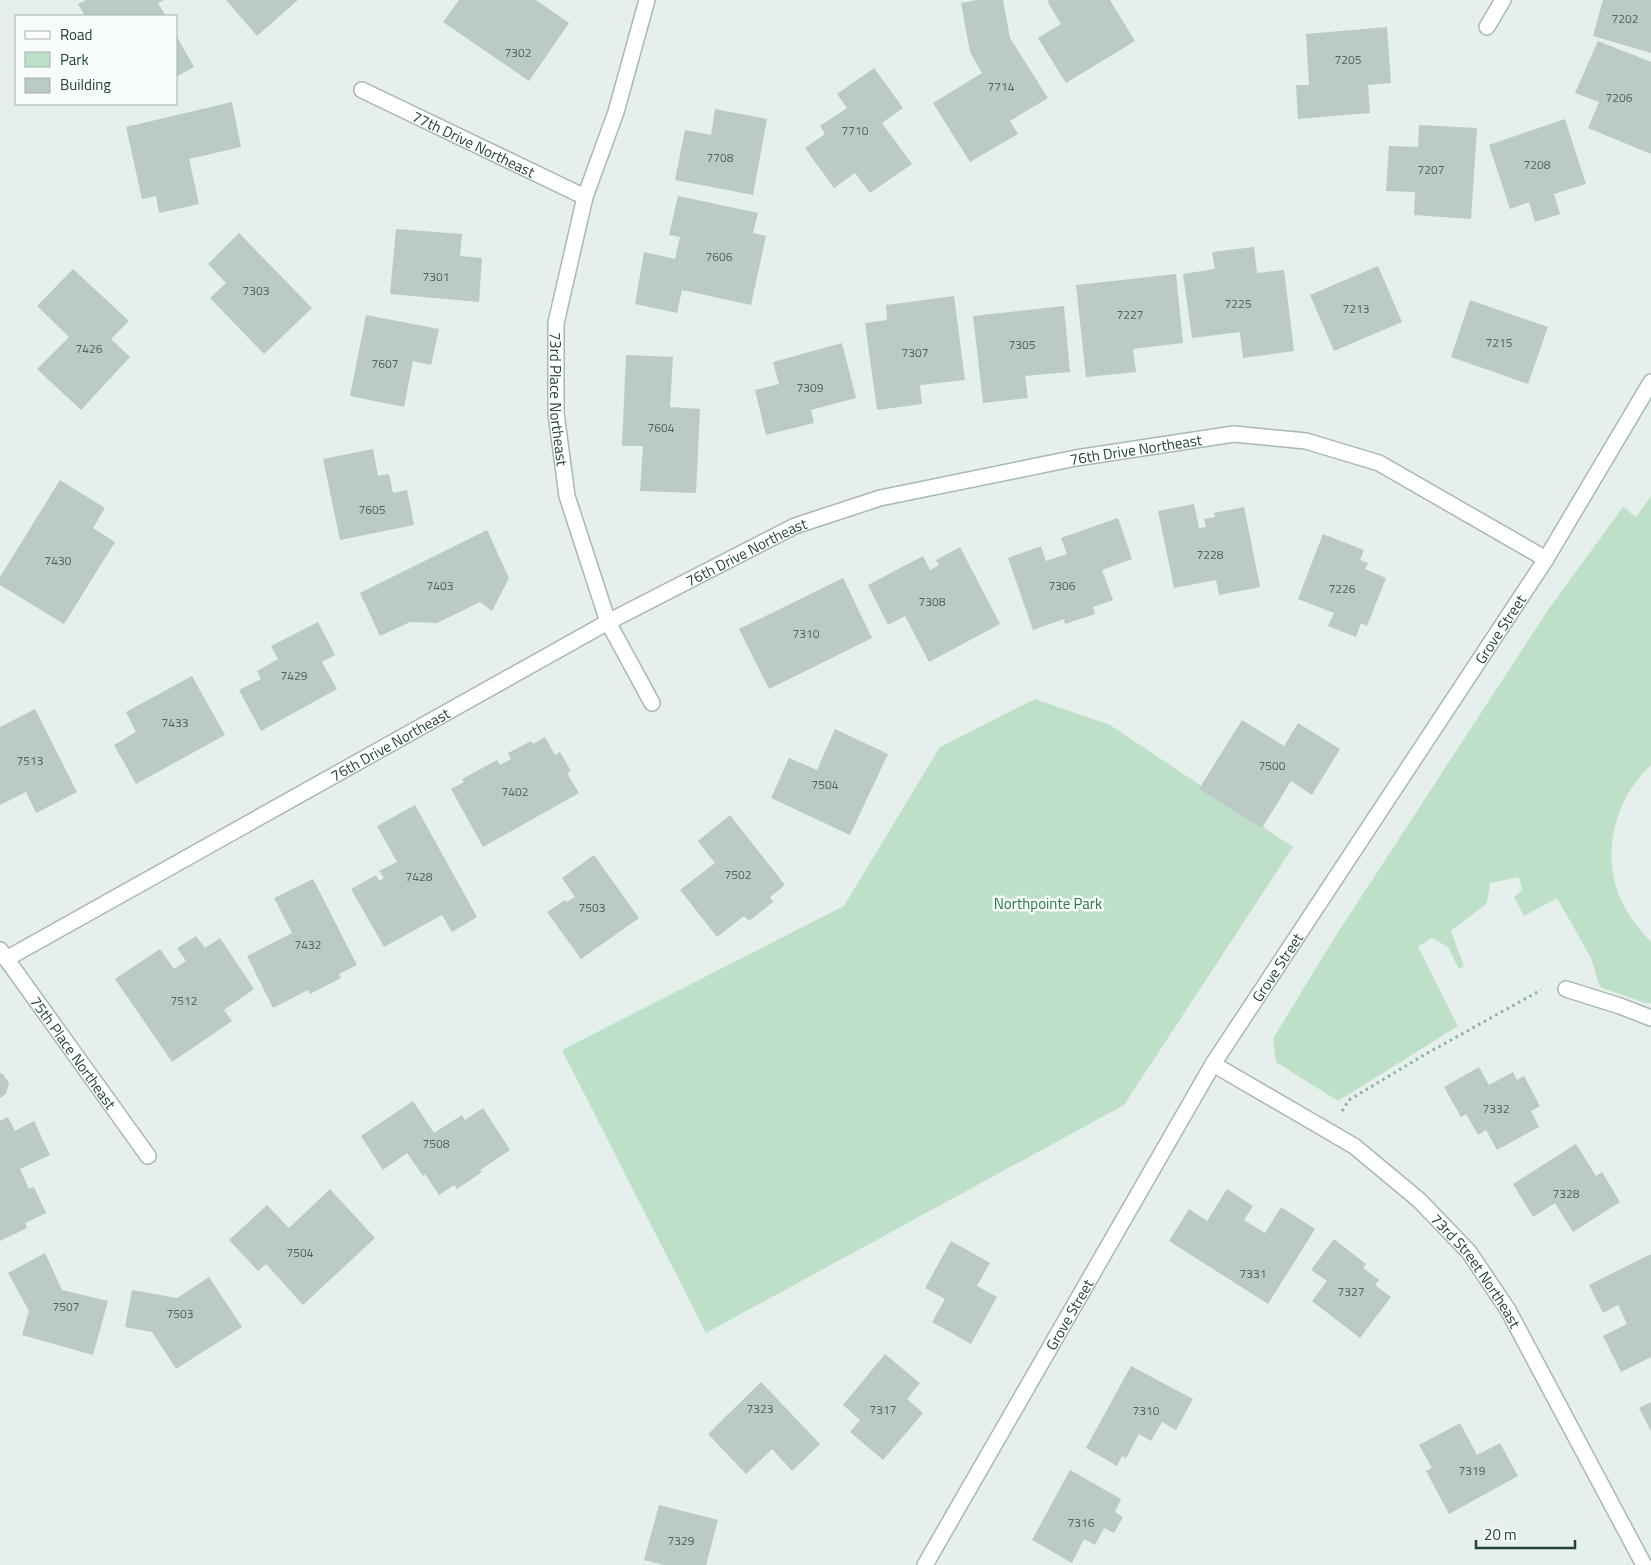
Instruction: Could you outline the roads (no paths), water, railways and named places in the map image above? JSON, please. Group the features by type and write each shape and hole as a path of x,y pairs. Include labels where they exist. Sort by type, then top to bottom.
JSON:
{"street":[{"name":"73rd Place Northeast","path":"647,0 616,112 585,197 556,323 556,412 567,496 608,622 652,703"},
{"path":"1487,27 1503,0"},
{"name":"77th Drive Northeast","path":"362,90 585,197"},
{"name":"Grove Street","path":"925,1565 1213,1064 1546,558 1651,382"},
{"name":"76th Drive Northeast","path":"3,954 608,622 795,526 880,498 1076,458 1234,434 1306,441 1379,463 1546,558"},
{"name":"75th Place Northeast","path":"3,954 148,1156"},
{"path":"1566,989 1651,1018"},
{"name":"73rd Street Northeast","path":"1213,1064 1354,1146 1419,1200 1469,1252 1508,1310 1644,1565"}],"park label":[{"name":"Northpointe Park","path":"1048,903"}]}
